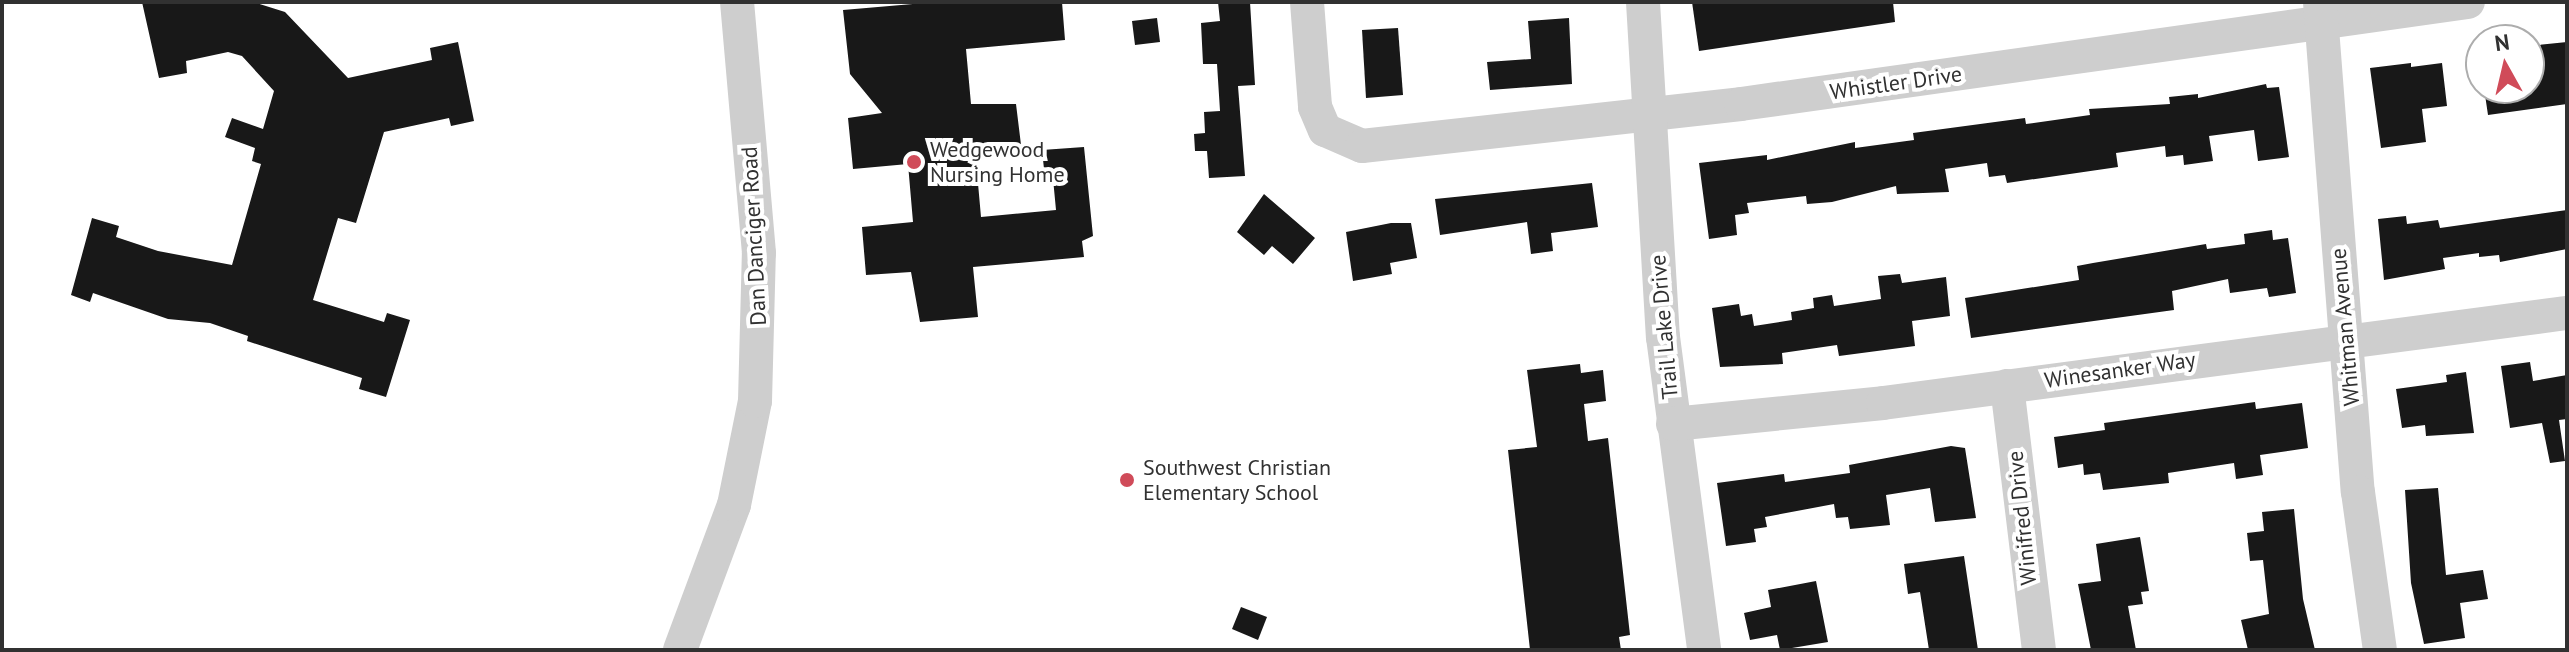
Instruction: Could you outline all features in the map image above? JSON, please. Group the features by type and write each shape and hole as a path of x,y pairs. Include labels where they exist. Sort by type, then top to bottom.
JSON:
{"street":[{"name":"Dan Danciger Road","path":"680,650 734,505 755,401 759,253 737,2"},
{"name":"Whistler Drive","path":"1307,2 1315,107 1325,130 1362,146 1649,114 2320,13 2468,2"},
{"name":"Trail Lake Drive","path":"1643,2 1673,424 1704,650"},
{"name":"Whitman Avenue","path":"2320,13 2358,492 2380,650"},
{"name":"Winesanker Way","path":"1673,424 2007,386 2567,313"},
{"name":"Winifred Drive","path":"2007,386 2039,650"}],"building":[{"path":"142,2 253,2 285,12 348,78 432,60 430,48 458,42 474,121 451,126 449,118 384,132 356,223 338,218 313,300 384,322 387,313 410,320 386,397 359,389 362,378 247,341 248,336 210,323 168,319 93,293 90,302 71,295 92,218 119,226 116,237 158,251 232,265 261,164 252,161 255,148 225,137 232,118 263,129 274,91 242,56 228,52 186,61 187,73 159,78"},
{"name":"Wedgewood Nursing Home","path":"936,2 1062,2 1065,40 966,49 971,104 1016,104 1022,153 976,161 981,217 1056,210 1052,168 1044,169 1042,150 1084,147 1093,236 1082,241 1084,257 973,267 978,317 920,322 911,272 866,275 862,227 913,222 908,164 853,169 848,118 882,113 850,74 843,10"},
{"path":"1218,2 1250,2 1255,85 1238,86 1245,176 1209,178 1207,151 1195,151 1194,134 1205,133 1204,112 1220,111 1217,64 1203,64 1201,23 1220,21"},
{"path":"1692,2 1893,2 1895,22 1699,51"},
{"path":"1157,18 1160,42 1135,45 1132,21"},
{"path":"1569,18 1572,84 1490,90 1487,62 1531,59 1528,21"},
{"path":"1398,28 1403,95 1366,98 1362,30"},
{"path":"2567,42 2567,104 2488,115 2486,104 2545,104 2545,44"},
{"path":"2411,63 2411,67 2442,63 2447,106 2422,109 2426,142 2381,148 2370,68"},
{"path":"2266,84 2267,88 2279,87 2289,157 2258,161 2254,130 2209,136 2213,161 2184,165 2183,155 2166,157 2165,146 2116,153 2118,167 2007,183 2005,175 1989,177 1987,163 1945,169 1949,192 1897,194 1896,186 1832,202 1807,204 1806,196 1747,203 1749,213 1735,215 1737,235 1709,239 1699,163 1767,155 1767,160 1855,142 1855,148 1914,140 1913,133 2025,118 2026,124 2090,115 2089,109 2170,104 2169,97 2198,94 2198,98"},
{"path":"1592,183 1598,227 1551,233 1553,251 1531,254 1527,222 1440,235 1435,199"},
{"path":"1264,194 1315,238 1293,264 1272,246 1264,255 1237,232"},
{"path":"2567,210 2567,249 2500,262 2499,255 2479,257 2479,253 2443,258 2445,269 2384,280 2378,219 2406,216 2407,224 2438,220 2440,228"},
{"path":"1391,223 1411,223 1417,258 1390,263 1392,274 1353,281 1346,232"},
{"path":"2272,230 2273,240 2288,238 2296,293 2269,297 2267,288 2230,293 2228,279 2172,291 2174,310 1971,338 1965,298 2079,280 2077,266 2206,244 2207,249 2245,244 2244,234"},
{"path":"1900,274 1902,283 1946,277 1950,316 1912,321 1915,346 1839,356 1837,345 1782,353 1783,364 1720,367 1712,308 1739,304 1741,316 1752,314 1754,326 1792,320 1791,312 1814,308 1813,298 1832,295 1834,306 1881,299 1878,276"},
{"path":"2530,362 2533,381 2567,375 2567,419 2559,420 2565,461 2550,463 2542,423 2510,428 2501,366"},
{"path":"1580,364 1581,373 1603,370 1606,401 1584,404 1588,441 1608,438 1630,635 1619,637 1621,650 1530,650 1508,450 1537,447 1527,370"},
{"path":"2466,372 2474,433 2426,436 2425,425 2402,428 2396,389 2447,382 2446,375"},
{"path":"2255,402 2256,409 2302,403 2308,448 2260,455 2263,475 2236,479 2234,463 2168,473 2169,483 2103,490 2100,473 2084,475 2083,464 2058,468 2054,437 2105,430 2104,423"},
{"path":"1951,446 1965,448 1976,518 1935,522 1930,488 1886,495 1890,525 1850,529 1848,517 1836,518 1834,504 1765,517 1767,527 1754,529 1756,542 1726,546 1717,483 1784,474 1785,482 1850,473 1849,465"},
{"path":"2438,488 2446,575 2483,570 2488,599 2460,603 2465,638 2424,644 2411,583 2405,490"},
{"path":"2294,509 2303,599 2315,650 2248,650 2241,620 2269,614 2263,560 2250,561 2247,533 2264,531 2262,512"},
{"path":"2140,537 2149,591 2141,592 2143,604 2128,606 2136,650 2091,650 2078,584 2101,581 2096,544"},
{"path":"1964,556 1978,650 1929,650 1920,592 1908,594 1904,564"},
{"path":"1816,581 1828,642 1780,650 1777,635 1750,640 1744,613 1771,607 1768,590"},
{"path":"1241,607 1267,617 1258,640 1232,629"}],"place":[{"name":"Wedgewood Nursing Home","path":"914,162"},
{"name":"Southwest Christian Elementary School","path":"1127,480"}]}
